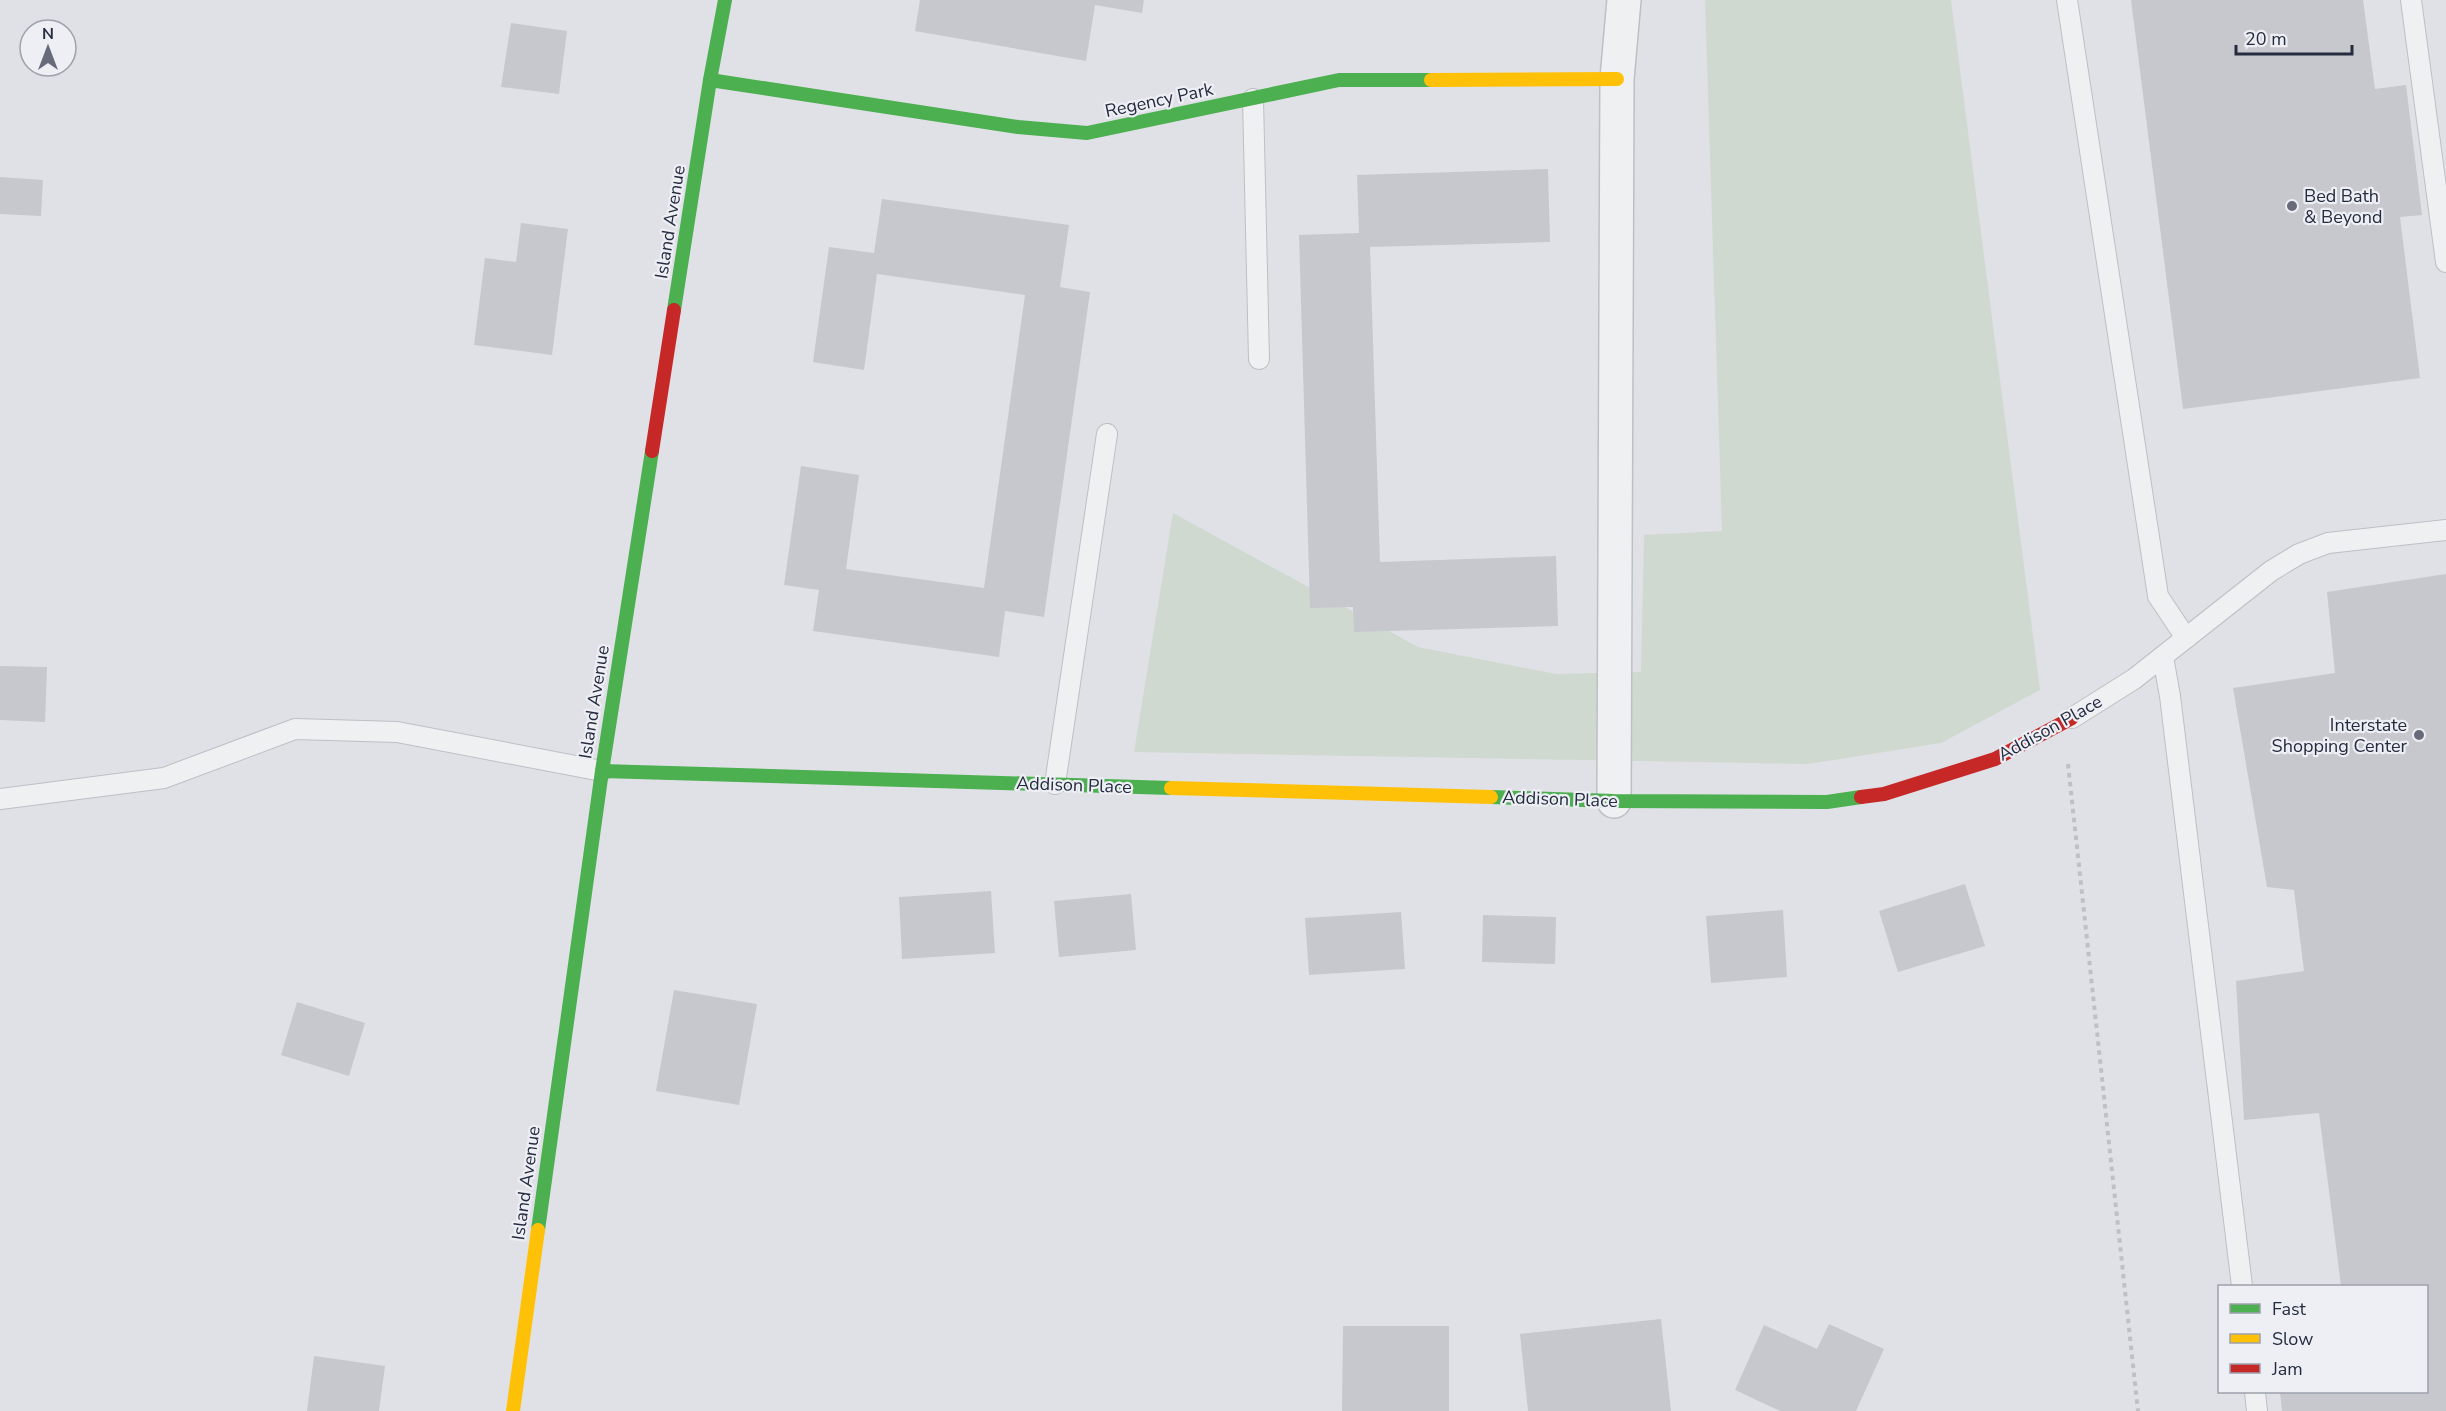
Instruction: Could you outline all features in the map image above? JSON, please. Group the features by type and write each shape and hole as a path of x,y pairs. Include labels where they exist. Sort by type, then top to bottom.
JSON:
{"street":[{"name":"Island Avenue","path":"513,1411 602,771 710,80 725,0"},
{"path":"1614,801 1617,79 1624,0"},
{"name":"Regency Park","path":"710,80 1018,127 1086,134 1339,80 1617,79"},
{"name":"Addison Place","path":"602,771 1614,801 1827,802 1884,794 1995,759 2072,718"}],"lane":[{"path":"2067,0 2158,596 2186,638"},
{"path":"2411,0 2446,262"},
{"path":"1253,99 1259,359"},
{"path":"1054,784 1107,434"},
{"name":"Addison Place","path":"2072,718 2134,679 2271,571 2299,554 2328,543 2446,530"},
{"path":"2163,657 2170,696 2242,1285"},
{"path":"0,799 164,778 295,729 397,732 602,771"},
{"path":"2255,1393 2257,1411"}],"path":[{"path":"2068,764 2138,1411"}],"shaded area":[{"path":"1705,0 1951,0 2040,690 1941,743 1808,764 1134,752 1173,513 1418,647 1556,674 1641,672 1644,535 1722,531"}],"building":[{"path":"920,0 1144,0 1142,13 1095,5 1086,61 915,31"},
{"path":"2131,0 2363,0 2375,89 2406,85 2422,215 2400,217 2420,378 2183,409"},
{"path":"511,23 567,31 559,94 501,87"},
{"path":"1548,169 1550,242 1370,247 1380,562 1556,556 1558,626 1354,632 1353,607 1310,608 1299,235 1359,233 1357,175"},
{"path":"0,177 43,180 41,216 0,214"},
{"path":"882,199 1069,225 1060,287 1090,292 1044,617 1005,611 999,657 813,631 819,590 784,585 801,466 859,475 846,569 984,588 1025,295 877,274 864,370 813,362 829,247 874,253"},
{"path":"521,223 568,229 552,355 474,345 485,258 516,262"},
{"path":"2446,574 2446,1411 2282,1411 2280,1393 2428,1393 2428,1285 2341,1285 2319,1113 2244,1120 2236,981 2304,971 2294,890 2267,887 2233,688 2335,673 2327,592"},
{"path":"0,666 47,667 45,722 0,720"},
{"path":"1965,884 1985,946 1898,972 1879,911"},
{"path":"991,891 995,953 902,959 899,897"},
{"path":"1131,894 1136,950 1059,957 1054,901"},
{"path":"1783,910 1787,977 1711,983 1706,916"},
{"path":"1401,912 1405,969 1309,975 1305,918"},
{"path":"1483,915 1556,917 1555,964 1482,962"},
{"path":"674,990 757,1004 739,1105 656,1091"},
{"path":"297,1002 365,1023 349,1076 281,1055"},
{"path":"1661,1319 1671,1411 1528,1411 1520,1334"},
{"path":"1829,1324 1884,1349 1856,1411 1780,1411 1735,1390 1764,1325 1817,1349"},
{"path":"1343,1326 1449,1326 1449,1411 1342,1411"},
{"path":"314,1356 385,1366 379,1411 307,1411"}],"traffic: fast":[{"path":"674,310 710,80 725,0"},
{"path":"710,80 1018,127 1087,133 1339,80 1431,80"},
{"path":"538,1230 602,771 652,451"},
{"path":"602,771 1171,788"},
{"path":"1491,797 1614,801 1827,802 1861,797"}],"traffic: slow":[{"path":"1431,80 1617,79"},
{"path":"1171,788 1491,797"},
{"path":"513,1411 538,1230"}],"traffic: jam":[{"path":"652,451 674,310"},
{"path":"1861,797 1884,794 1995,759 2072,718"}],"place":[{"name":"Bed Bath & Beyond","path":"2292,206"},
{"name":"Interstate Shopping Center","path":"2419,735"}]}
